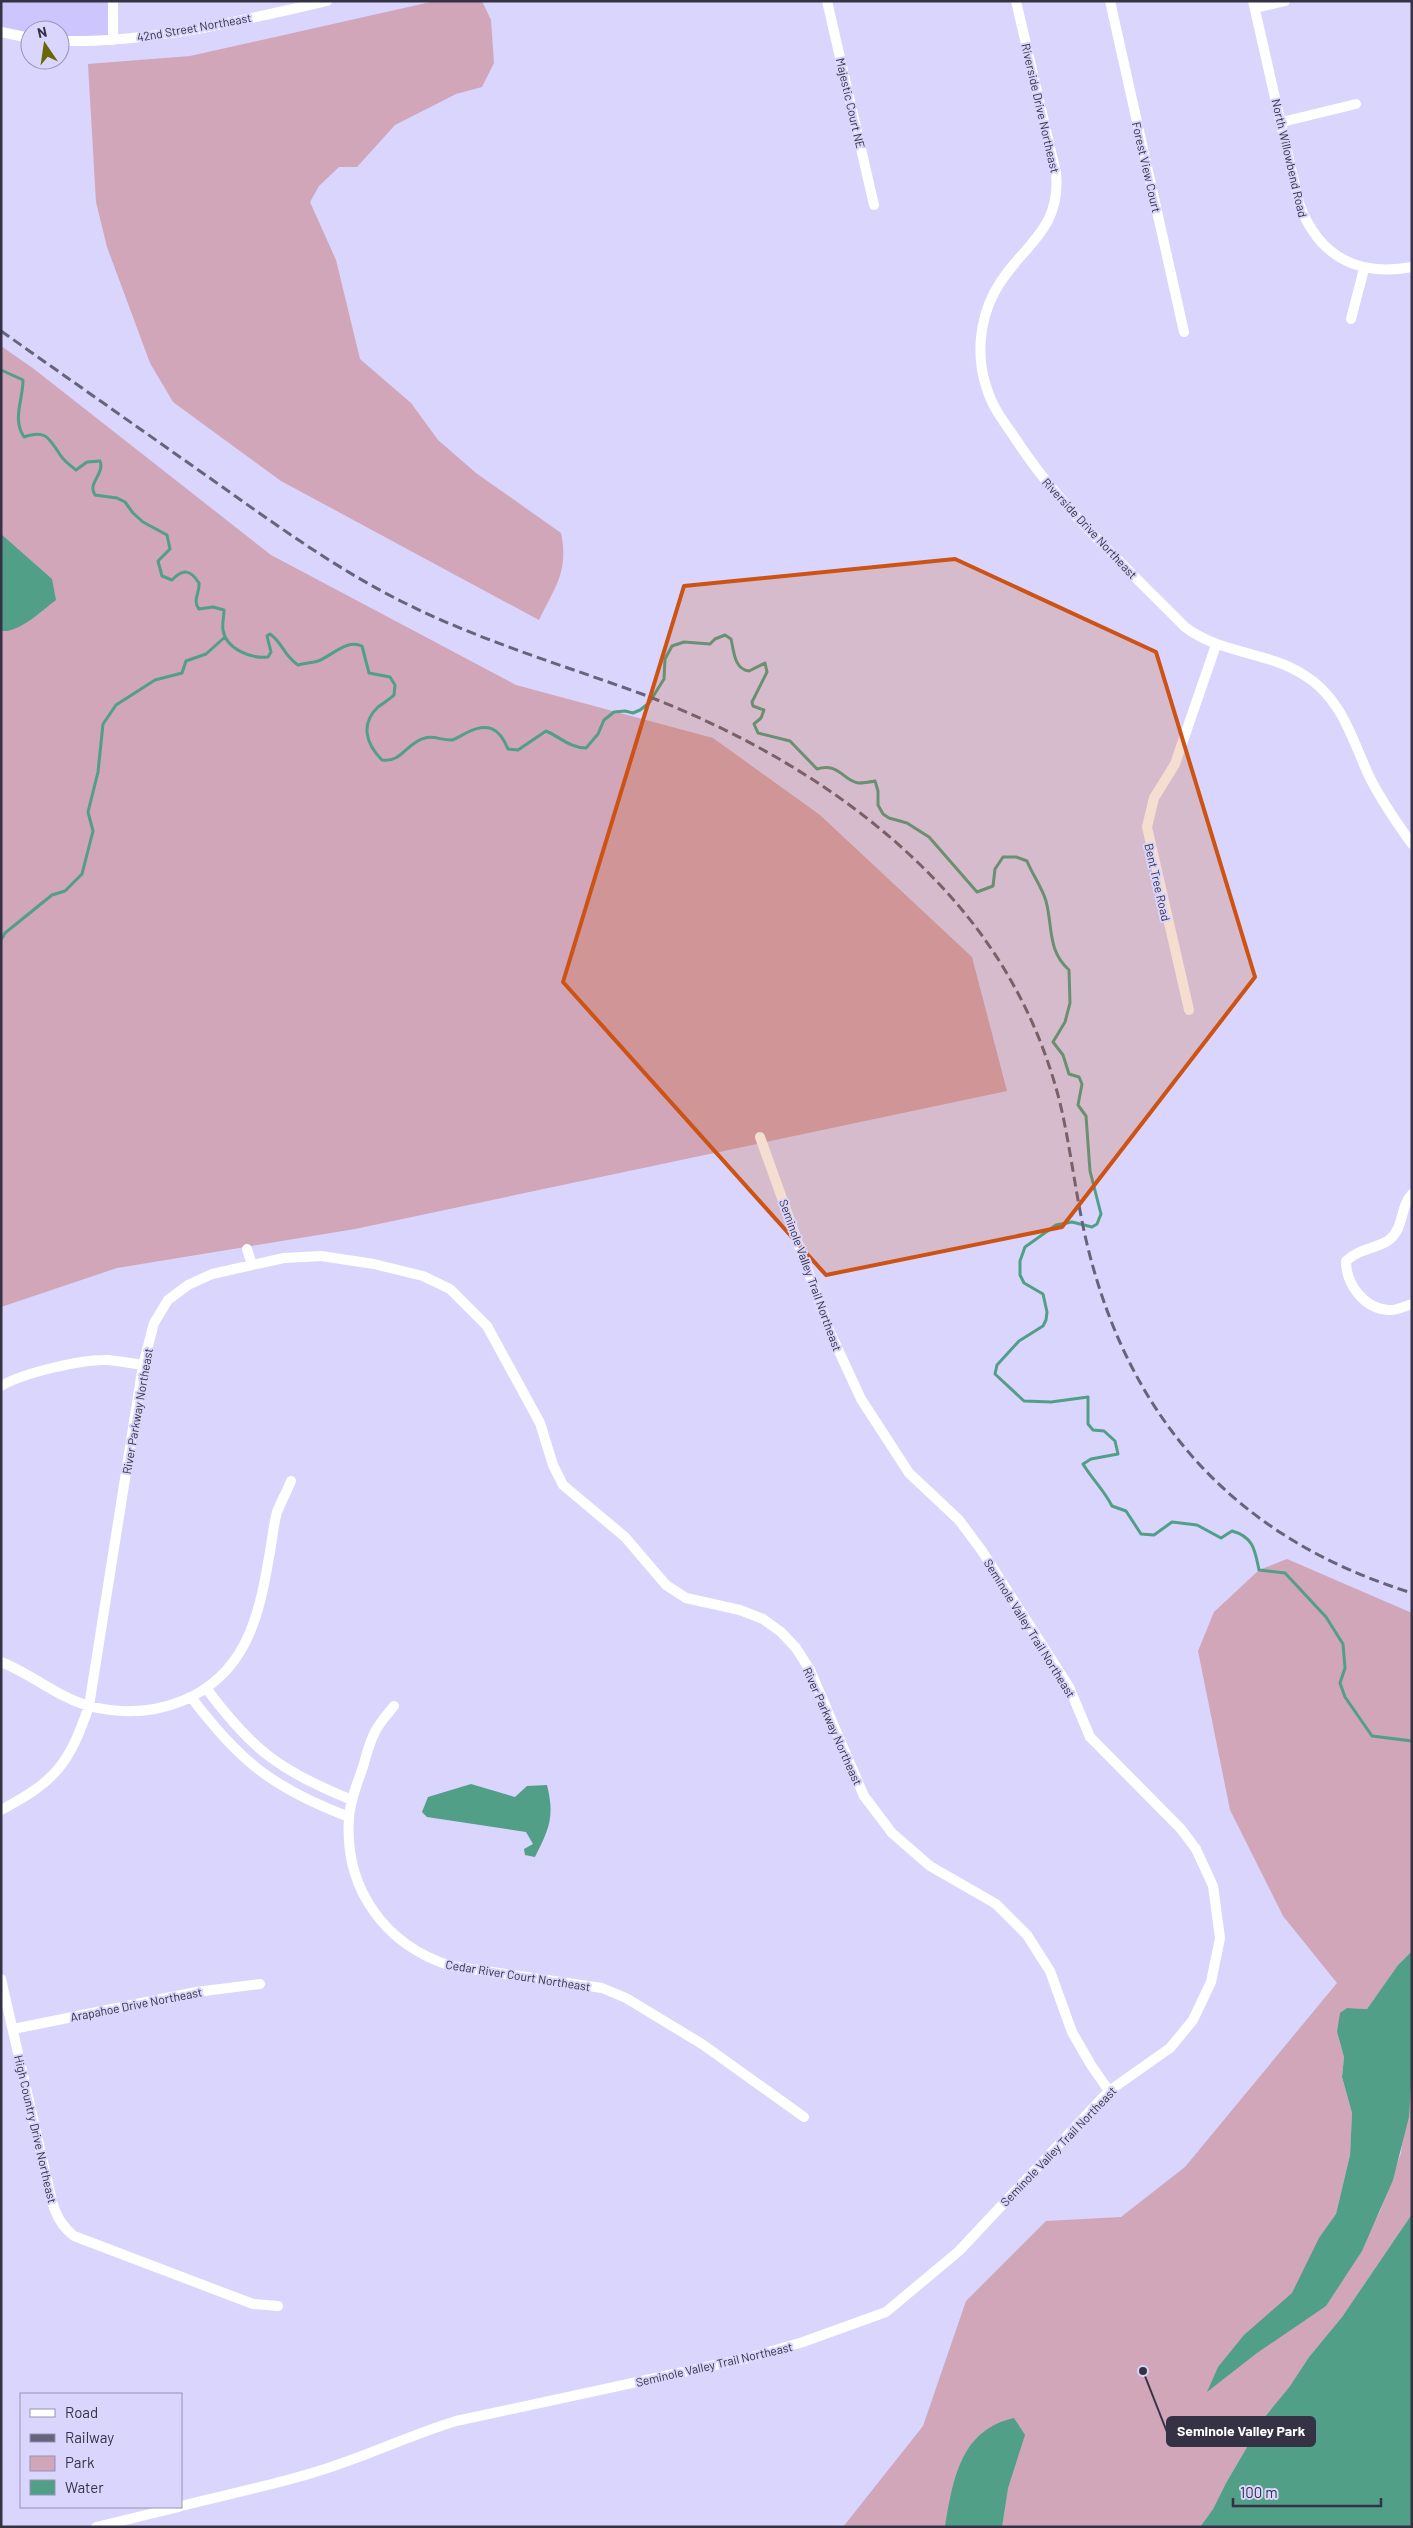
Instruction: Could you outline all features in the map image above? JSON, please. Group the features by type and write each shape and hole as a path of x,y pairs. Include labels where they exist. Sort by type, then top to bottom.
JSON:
{"street":[{"path":"112,1 112,40"},
{"name":"42nd Street Northeast","path":"70,41 112,40 185,31 327,1"},
{"name":"Majestic Court NE","path":"827,1 874,205"},
{"name":"Riverside Drive Northeast","path":"1016,1 1056,173 1058,190 1047,224 1036,241 998,286 987,306 980,349 987,390 1016,441 1056,494 1185,627 1200,638 1216,646 1281,662 1306,676 1326,693 1352,732 1369,776 1392,818 1412,844"},
{"name":"Forest View Court","path":"1110,1 1184,332"},
{"path":"1254,5 1286,1"},
{"name":"North Willowbend Road","path":"1254,5 1299,203 1306,224 1325,247 1336,255 1364,269 1386,270 1412,267"},
{"path":"1,32 20,36"},
{"path":"1282,122 1356,104"},
{"path":"1351,319 1364,269"},
{"name":"Bent Tree Road","path":"1189,1010 1147,827 1154,798 1175,764 1216,646"},
{"name":"Seminole Valley Trail Northeast","path":"182,2506 311,2474 413,2434 456,2421 748,2358 803,2342 886,2312 959,2251 1110,2091 1170,2048 1193,2020 1211,1982 1220,1938 1213,1886 1196,1849 1181,1829 1090,1737 1069,1687 982,1550 959,1520 909,1473 861,1399 830,1332 760,1137"},
{"path":"1412,1194 1408,1198 1400,1225 1389,1240 1357,1252 1346,1261 1346,1275 1357,1292 1375,1308 1391,1311 1412,1304"},
{"path":"247,1249 252,1265"},
{"name":"River Parkway Northeast","path":"1,1810 33,1793 57,1772 76,1745 89,1706 143,1365 154,1323 168,1300 188,1285 212,1274 284,1258 321,1256 374,1264 423,1276 450,1289 487,1326 540,1423 553,1465 563,1485 625,1537 666,1586 686,1598 740,1610 763,1620 781,1632 796,1648 810,1670 864,1796 892,1833 930,1866 996,1904 1027,1935 1050,1971 1072,2032 1090,2065 1110,2091"},
{"path":"1,1386 14,1379 88,1362 107,1360 143,1365"},
{"path":"1,1662 65,1696 89,1706 119,1711 148,1711 170,1706 206,1688 228,1669 254,1628 262,1600 277,1513 291,1481"},
{"path":"206,1688 247,1738 267,1756 294,1774 352,1800"},
{"path":"191,1697 233,1750 257,1770 284,1789 313,1804 349,1817"},
{"name":"Cedar River Court Northeast","path":"394,1706 374,1733 352,1800 349,1817 349,1838 359,1888 386,1926 405,1944 428,1958 451,1966 602,1988 626,1998 702,2044 804,2117"},
{"name":"High Country Drive Northeast","path":"1,1979 53,2205 58,2219 66,2230 74,2236 252,2304 278,2306"},
{"name":"Arapahoe Drive Northeast","path":"14,2029 196,1992 260,1984"},
{"name":"Seminole Valley Trail Northeast","path":"96,2527 172,2508"}],"highlighted area":[{"path":"955,559 1156,652 1255,977 1062,1227 826,1275 563,982 684,586"}],"shaded area":[{"path":"1,1 113,1 113,40 70,41 70,20 20,20 20,36 1,32"}],"green space":[{"path":"435,1 482,1 491,20 494,63 482,87 456,94 395,125 357,167 339,167 319,186 310,202 336,260 360,359 411,403 438,440 476,473 561,533 563,546 562,569 539,620 281,481 173,402 150,363 107,247 96,202 88,64 190,56"},
{"path":"1,346 34,369 271,555 516,685 713,738 820,815 972,957 1007,1091 355,1229 117,1268 1,1307"},
{"path":"1287,1559 1412,1613 1412,1951 1398,1965 1367,2009 1347,2008 1337,2032 1344,2057 1342,2077 1352,2113 1350,2155 1336,2214 1313,2251 1366,2239 1380,2211 1401,2153 1412,2069 1412,2214 1342,2317 1309,2357 1290,2386 1264,2418 1213,2509 1200,2527 843,2527 923,2426 966,2301 1046,2221 1121,2217 1185,2167 1337,1983 1283,1916 1230,1810 1198,1651 1214,1612 1259,1570"}],"water":[{"path":"1,534 52,579 56,600 23,625 8,631 1,631"},
{"path":"471,1784 515,1797 527,1786 547,1785 550,1806 549,1822 535,1857 525,1855 524,1849 533,1844 526,1832 427,1817 422,1812 428,1797"},
{"path":"1412,1951 1412,2069 1409,2117 1393,2180 1362,2251 1326,2306 1257,2353 1207,2392 1218,2367 1244,2335 1292,2293 1319,2238 1336,2214 1350,2155 1352,2113 1342,2077 1344,2057 1337,2032 1340,2013 1347,2008 1367,2009 1398,1965"},
{"path":"1412,2214 1412,2527 1200,2527 1213,2509 1264,2418 1290,2386 1309,2357 1342,2317"},
{"path":"1014,2418 1025,2435 1008,2488 1002,2527 945,2527 956,2475 962,2459 982,2433 996,2424"}],"waterway":[{"path":"1,370 23,380 18,416 24,437 38,434 47,437 64,460 76,470 87,462 100,461 100,470 93,486 95,495 117,498 125,502 143,522 167,535 170,549 158,561 162,576 172,580 183,572 193,575 199,583 196,599 197,606 199,609 213,607 224,610 223,630 225,637 234,647 247,654 268,657 271,652 267,636 270,634 298,665 323,659 345,646 356,644 362,646 369,673 390,677 395,685 394,695 372,714 367,727 369,741 376,754 382,760 395,758 419,740 425,738 432,737 452,740 473,730 486,727 496,731 508,749 518,750 546,731 570,744 586,748 598,734 604,720 614,712 625,711 633,713 649,703 664,679 665,659 672,646 684,642 710,644 715,639 725,635 731,639 736,659 744,670 749,671 765,663 767,672 752,702 753,706 764,710 761,718 754,724 758,733 790,741 817,769 830,768 836,770 853,782 875,781 878,791 878,805 883,814 889,818 907,823 929,837 977,892 993,886 995,869 1003,857 1016,857 1027,861 1046,901 1052,938 1057,954 1069,970 1070,1003 1065,1022 1053,1042 1063,1055 1069,1074 1079,1077 1082,1084 1078,1105 1086,1116 1090,1171 1101,1214 1097,1224 1092,1227 1072,1222 1056,1225 1025,1247 1020,1261 1020,1275 1024,1283 1043,1294 1047,1312 1046,1320 1043,1326 1019,1341 997,1365 995,1374 1024,1401 1051,1402 1088,1397 1088,1424 1093,1430 1104,1431 1115,1441 1118,1454 1091,1459 1083,1464 1112,1506 1126,1511 1141,1534 1154,1535 1172,1522 1197,1525 1221,1538 1232,1531 1245,1537 1252,1546 1259,1570 1285,1573 1326,1617 1343,1644 1345,1668 1340,1683 1345,1697 1372,1736 1412,1741"},
{"path":"1,940 5,933 52,895 65,891 82,874 93,831 88,812 98,772 103,724 116,705 155,680 182,673 186,661 206,654 225,637"}],"railway":[{"path":"1,331 279,527 368,583 452,625 642,694 732,733 817,782 895,841 930,875 981,934 1012,982 1025,1008 1048,1061 1056,1088 1087,1244 1106,1308 1131,1366 1163,1418 1200,1465 1244,1506 1293,1541 1350,1570 1412,1593"}],"place":[{"name":"Seminole Valley Park","path":"1143,2371"}]}
